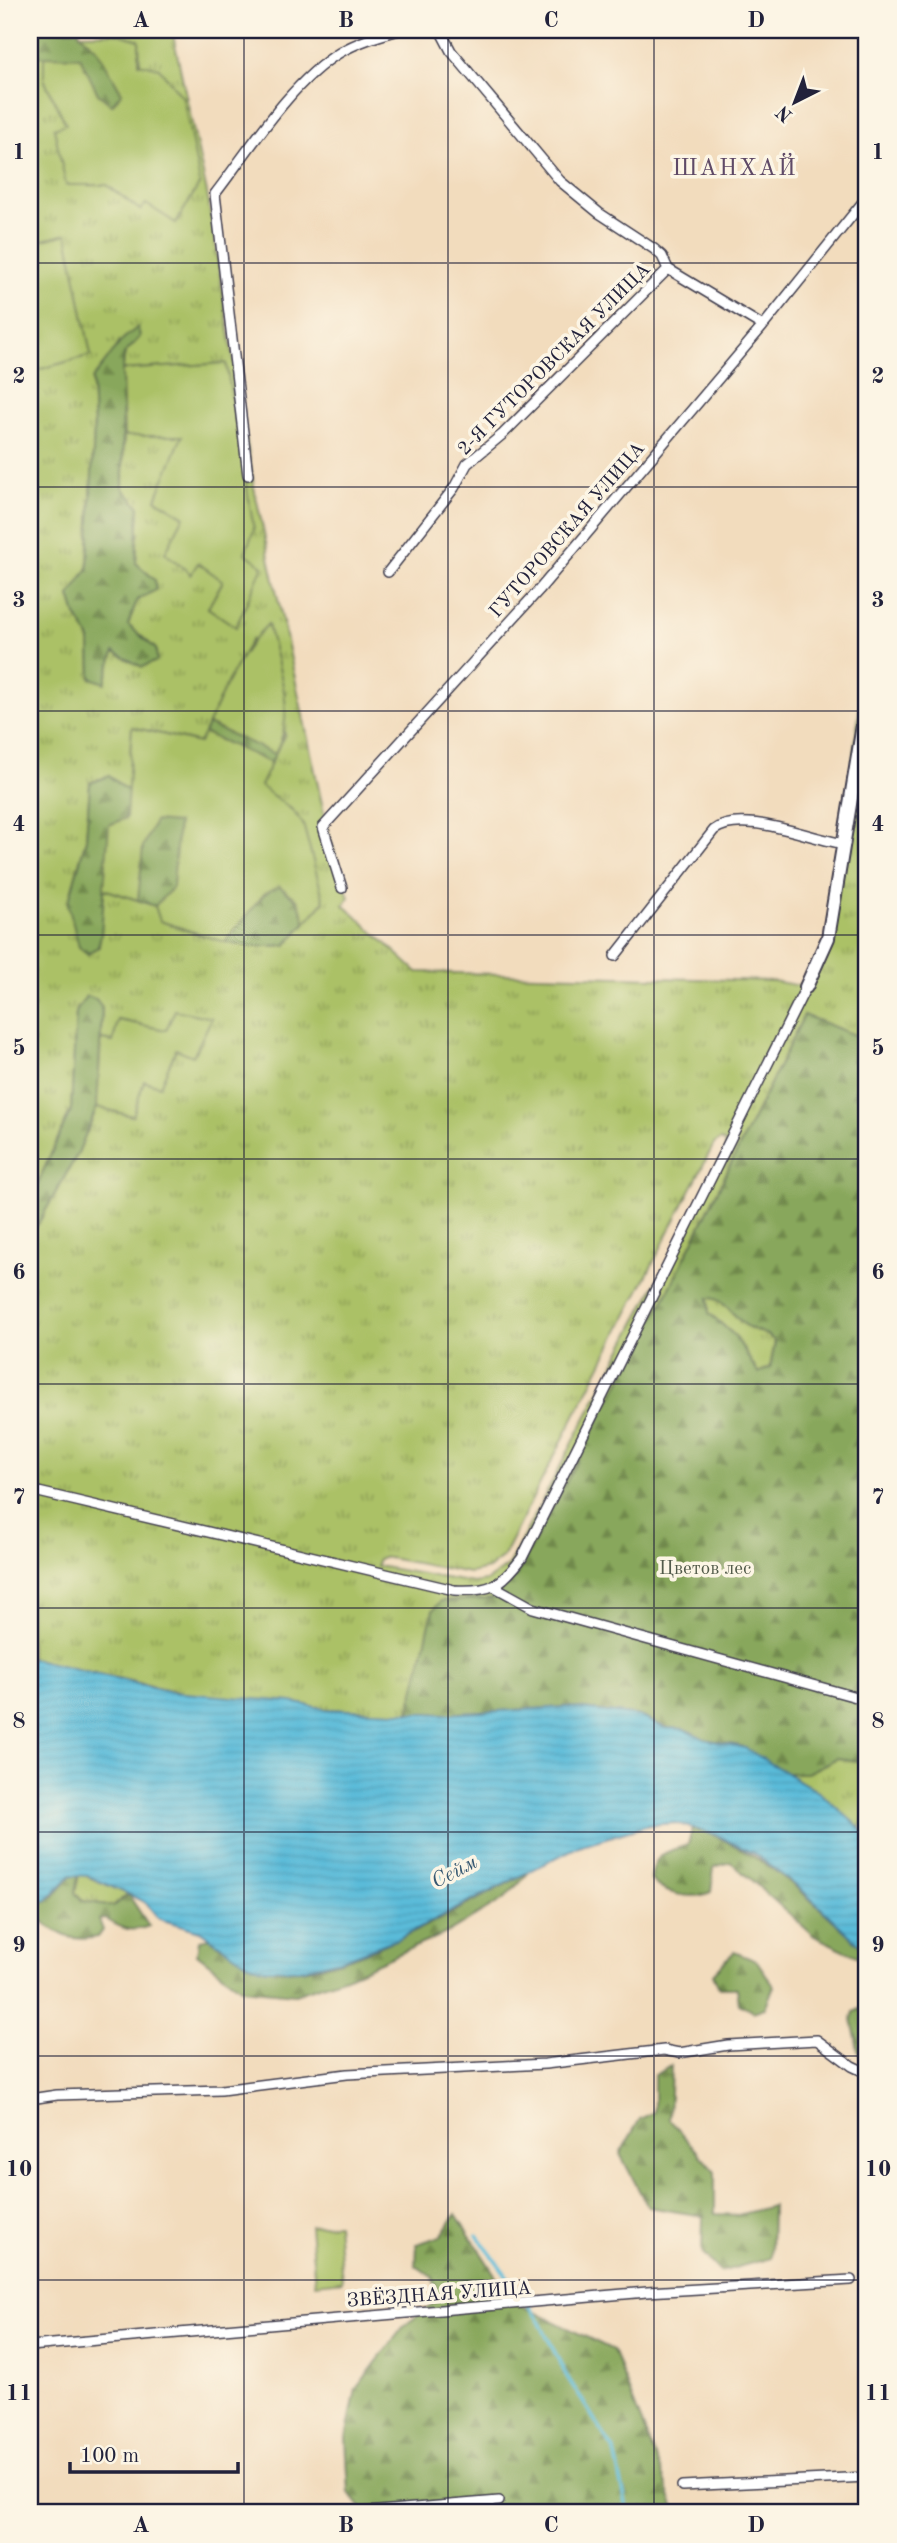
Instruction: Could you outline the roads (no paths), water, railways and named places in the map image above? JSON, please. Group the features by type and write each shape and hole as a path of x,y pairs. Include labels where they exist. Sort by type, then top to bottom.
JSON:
{"street":[{"path":"248,475 215,194 294,93 318,68 350,47 399,30"},
{"path":"440,30 451,51 550,171 599,214 654,249 662,256 668,269 763,326"},
{"name":"ГУТОРОВСКАЯ УЛИЦА","path":"342,888 323,827 539,590 763,326 867,197"},
{"name":"2-Я ГУТОРОВСКАЯ УЛИЦА","path":"388,572 477,454 503,434 668,269"},
{"path":"30,1490 454,1590 477,1591 495,1587 522,1558 828,938 867,701"},
{"path":"615,956 714,830 722,824 745,821 845,844"},
{"path":"495,1587 533,1608 856,1697 867,1704"},
{"path":"30,2099 57,2095 220,2090 347,2074 545,2064 664,2050 679,2053 717,2046 817,2040 852,2066 867,2073"},
{"name":"ЗВЁЗДНАЯ УЛИЦА","path":"30,2346 647,2292 851,2280"},
{"path":"682,2486 867,2477"},
{"path":"354,2513 499,2501"}],"water":[{"name":"Сейм","path":"30,1658 173,1692 291,1702 326,1709 446,1714 567,1707 639,1716 665,1728 685,1729 704,1739 745,1748 820,1793 867,1834 867,1952 804,1892 755,1854 718,1836 676,1823 649,1825 579,1846 397,1939 344,1959 299,1970 266,1969 247,1963 200,1931 159,1919 146,1903 88,1876 71,1875 46,1901 30,1898"}],"waterway":[{"path":"477,2235 538,2318 566,2375 615,2452 628,2513"}],"district":[{"name":"ШАНХАЙ","path":"735,167"}],"park label":[{"name":"Цветов лес","path":"705,1567"}]}
